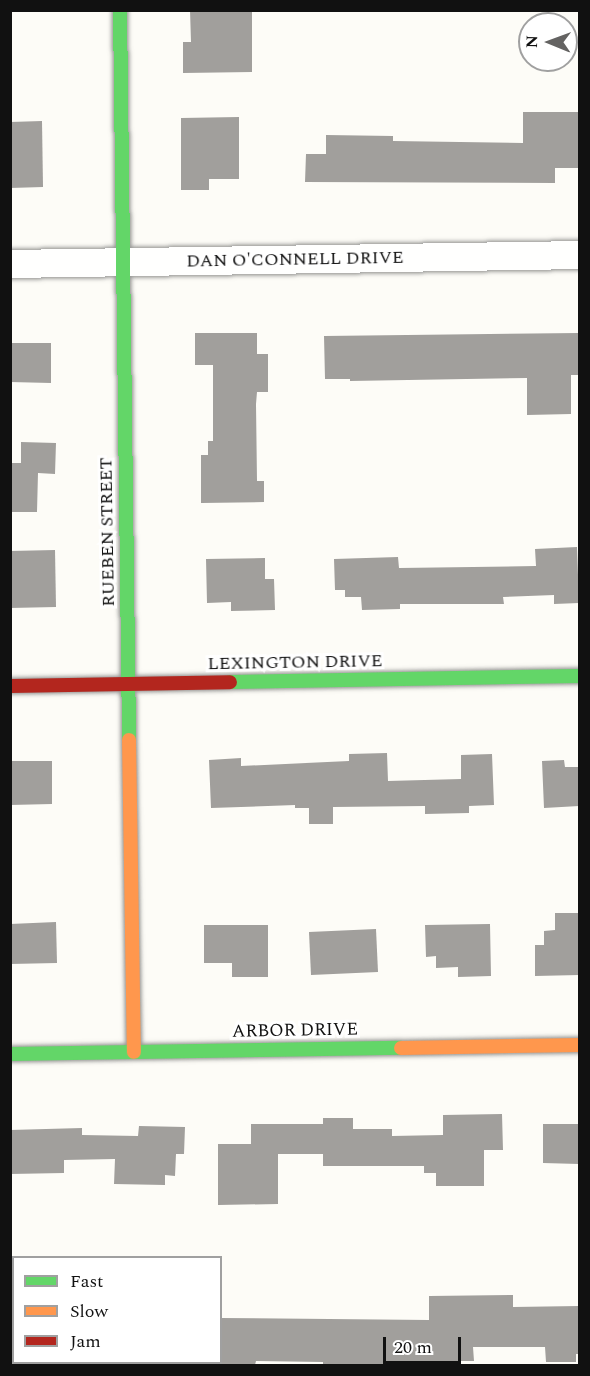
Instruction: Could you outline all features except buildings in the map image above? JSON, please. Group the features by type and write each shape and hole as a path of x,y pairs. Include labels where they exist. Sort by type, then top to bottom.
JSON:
{"street":[{"name":"RUEBEN STREET","path":"120,10 121,263 134,1052"},
{"name":"DAN O'CONNELL DRIVE","path":"10,264 579,255"},
{"name":"LEXINGTON DRIVE","path":"10,686 579,676"},
{"name":"ARBOR DRIVE","path":"10,1054 579,1045"}],"traffic: fast":[{"path":"120,10 129,740"},
{"path":"230,682 580,676"},
{"path":"10,1054 401,1048"}],"traffic: slow":[{"path":"129,740 134,1052"},
{"path":"401,1048 580,1045"}],"traffic: jam":[{"path":"10,686 230,682"}]}
